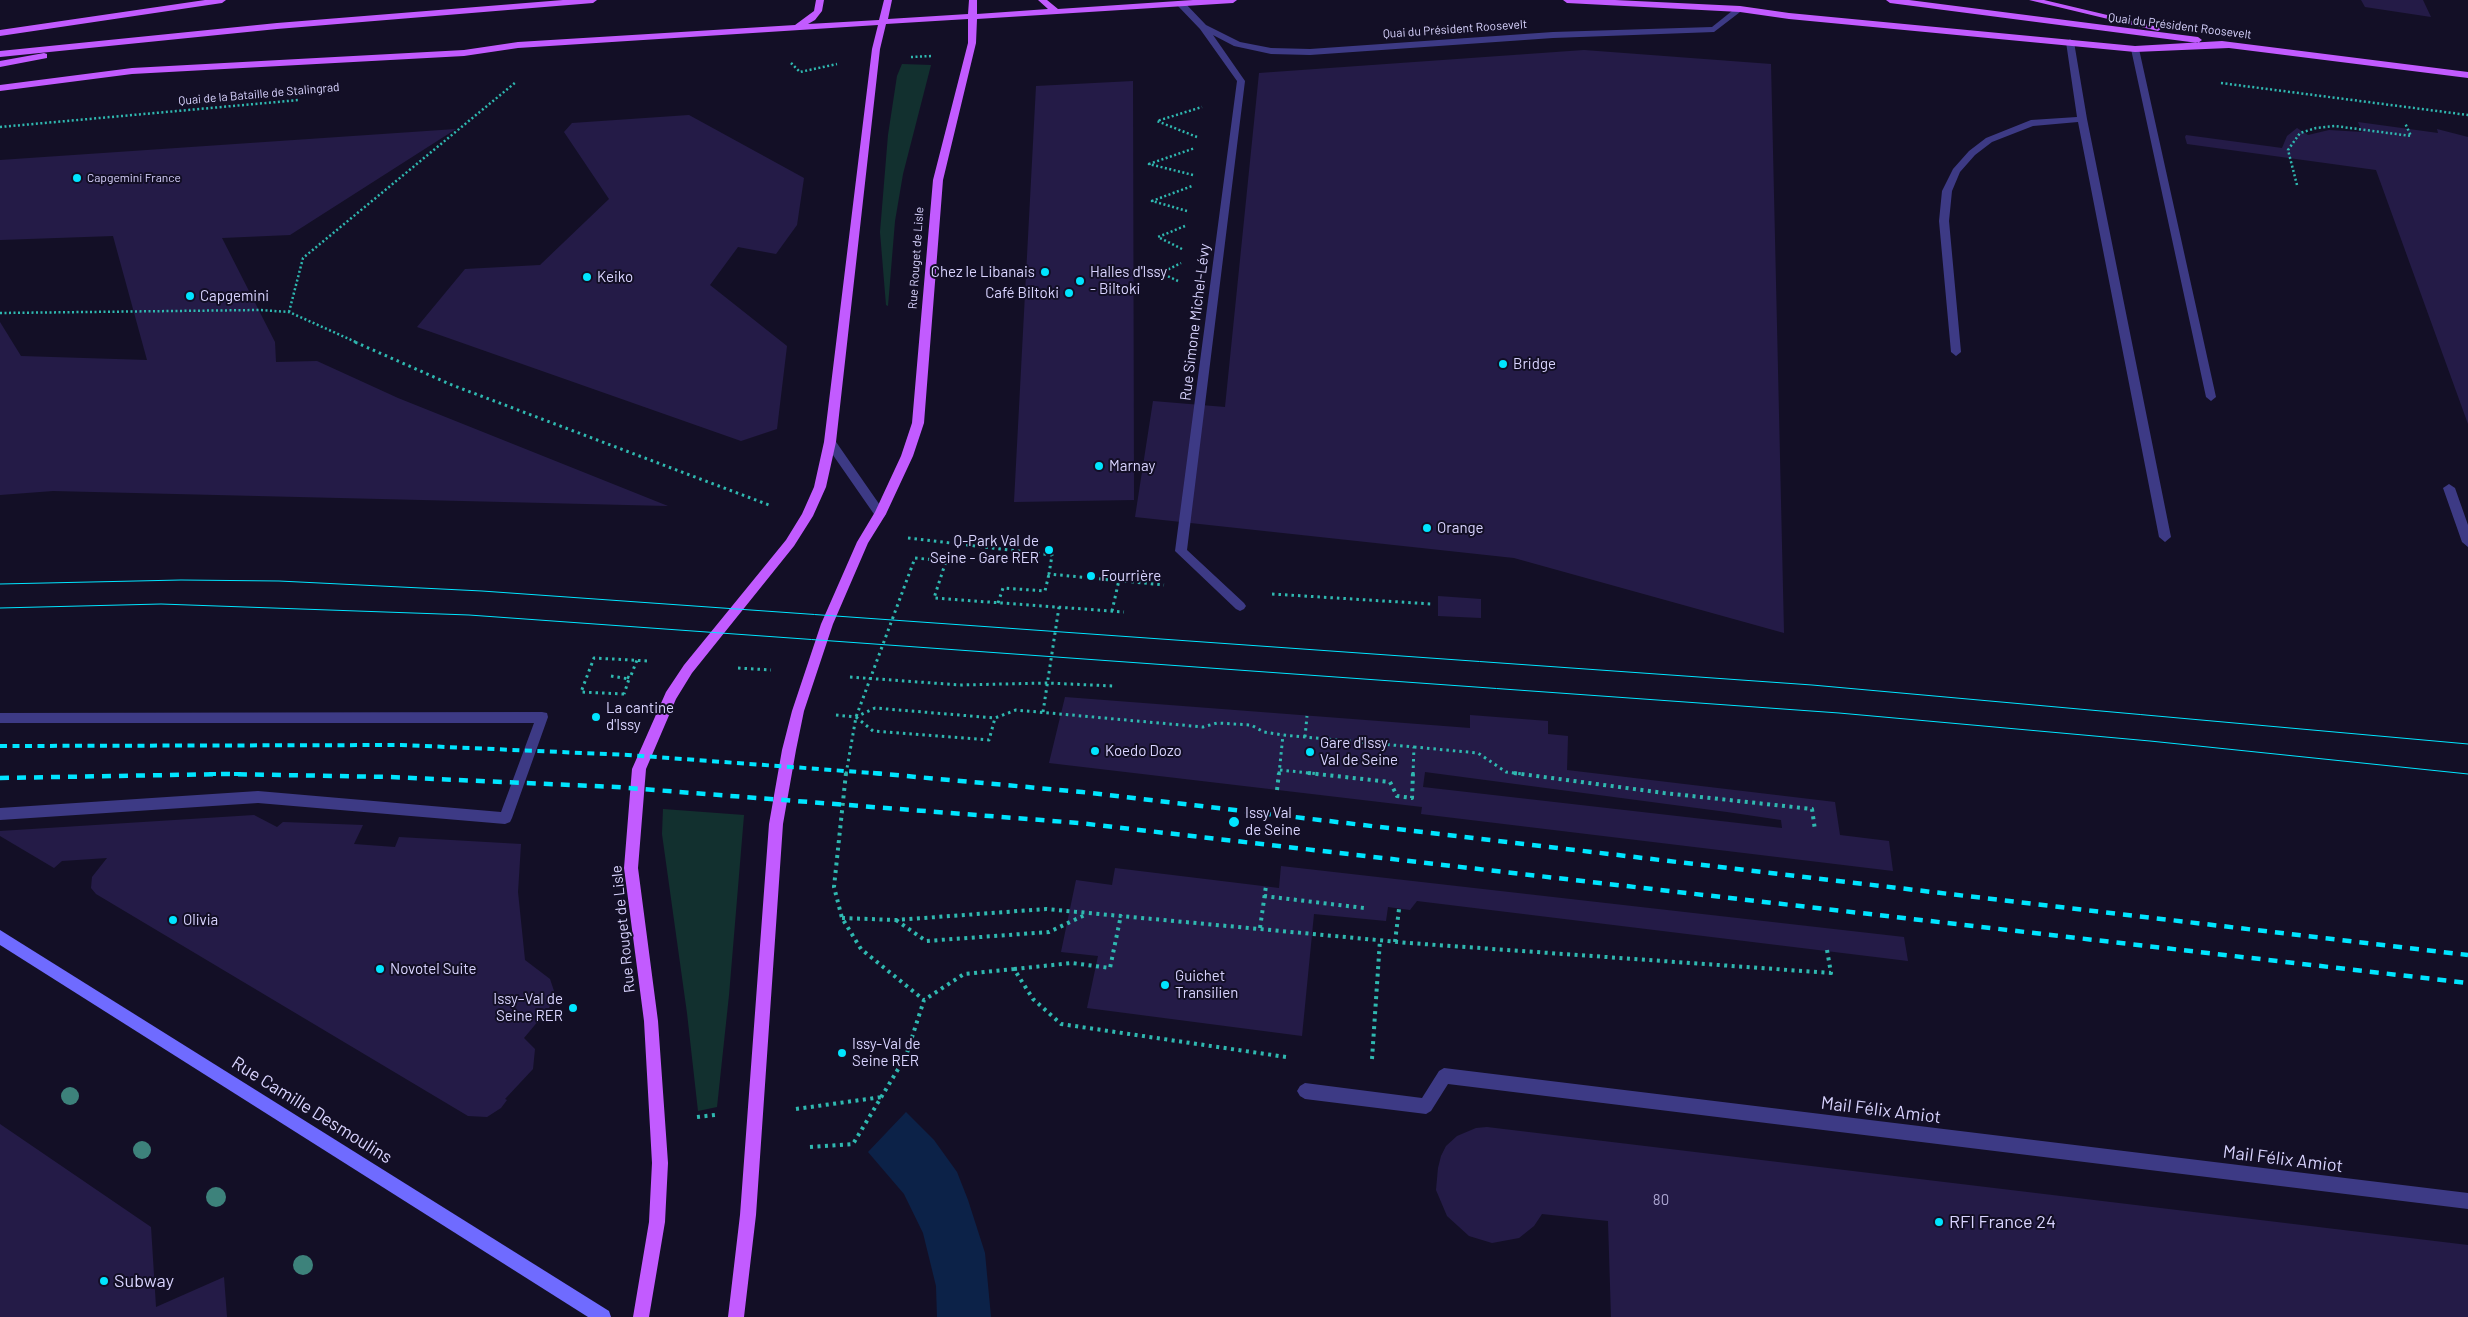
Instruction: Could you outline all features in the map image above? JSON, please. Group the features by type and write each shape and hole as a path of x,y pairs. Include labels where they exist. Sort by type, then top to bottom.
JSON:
{"main road":[{"path":"0,33 222,0"},
{"path":"0,54 143,39 593,0"},
{"path":"800,26 812,18 818,11 820,0"},
{"name":"Rue Rouget de Lisle","path":"641,1317 657,1222 660,1163 656,1076 631,868 639,770 671,696 688,669 790,543 807,516 820,487 830,442 872,79 888,0"},
{"name":"Rue Rouget de Lisle","path":"736,1317 748,1214 776,824 789,750 798,711 827,624 863,542 880,514 907,456 918,423 938,180 972,43 973,0"},
{"path":"1042,0 1057,12"},
{"path":"0,88 132,71 464,53 518,45 1233,0"},
{"path":"1567,0 1740,9 1789,16 2135,49 2229,44"},
{"name":"Quai du Président Roosevelt","path":"1890,0 2468,75"},
{"path":"2033,0 2229,44"},
{"path":"0,64 143,39"}],"street":[{"name":"Quai du Président Roosevelt","path":"1180,3 1203,27 1237,44 1271,51 1310,52 1553,35 1714,29 1740,9"},
{"name":"Rue Simone Michel-Lévy","path":"1203,27 1241,81 1181,551 1240,606"},
{"path":"2070,42 2082,119 2165,537"},
{"path":"2135,49 2211,397"},
{"path":"1956,352 1944,221 1947,191 1956,171 1972,153 1989,140 2031,123 2082,119"},
{"path":"830,442 880,514"},
{"path":"2449,488 2468,542"},
{"path":"0,718 542,717 505,818 258,798 0,814"},
{"name":"Rue Camille Desmoulins","path":"0,937 604,1317"},
{"name":"Mail Félix Amiot","path":"1305,1091 1426,1106 1444,1076 2468,1201"}],"path":[{"path":"905,58 936,56"},
{"path":"289,312 303,258 519,80 509,81"},
{"path":"2217,82 2468,115"},
{"path":"1202,139 1157,120 1239,96"},
{"name":"Quai de la Bataille de Stalingrad","path":"0,126 304,99"},
{"path":"2297,184 2288,150 2300,134 2316,128 2335,126 2411,136 2405,123"},
{"path":"1201,176 1149,164 1202,146"},
{"path":"1189,212 1152,201 1193,185"},
{"path":"1188,252 1158,237 1191,224"},
{"path":"1187,260 1161,273 1213,298"},
{"path":"0,313 260,310 289,312 452,385 773,506"},
{"path":"902,538 1052,555"},
{"path":"924,1000 861,948 842,918 834,887 846,775 856,717 915,558 946,561 934,598 1124,612"},
{"path":"998,603 1003,588 1045,591 1049,574"},
{"path":"1112,611 1119,580"},
{"path":"1043,712 1059,607"},
{"path":"611,676 630,678 637,660 594,658 580,692 624,694"},
{"path":"960,685 1047,683 1113,686"},
{"path":"856,717 875,708 995,718 1016,710 1203,727 1217,723 1244,724 1283,735 1478,754 1506,772 1664,793 1812,809 1815,830"},
{"path":"1305,737 1307,716"},
{"path":"856,717 873,731 977,740 989,740 995,718"},
{"path":"1277,790 1283,735"},
{"path":"1280,770 1390,782 1397,796 1412,798 1414,747"},
{"path":"1260,928 1266,886"},
{"path":"1264,896 1364,908"},
{"path":"842,918 896,920 1046,909 1395,942 1831,973 1827,950"},
{"path":"1395,942 1399,909"},
{"path":"896,920 926,941 1049,932 1088,914"},
{"path":"810,1147 853,1144 906,1056 924,1000 964,974 1072,963 1110,968 1121,915"},
{"path":"1372,1060 1380,940"},
{"path":"1014,969 1033,999 1061,1024 1296,1058 1295,1090 1305,1091"},
{"path":"800,1108 882,1097"}],"green space":[{"path":"902,64 931,65 903,174 895,221 888,306 886,305 880,232 888,135 897,76"},
{"path":"663,809 744,815 729,995 717,1107 698,1111 687,1013 662,834"}],"water":[{"path":"906,1112 934,1140 957,1172 985,1253 991,1317 937,1317 936,1286 923,1233 904,1194 868,1152"}],"building":[{"path":"2361,0 2423,0 2431,17 2365,7"},
{"name":"Bridge","path":"1584,50 1771,64 1784,633 1514,558 1135,517 1153,401 1225,407 1259,73"},
{"name":"Halles d'Issy - Biltoki","path":"1133,81 1134,500 1014,502 1036,86"},
{"name":"Keiko","path":"689,115 804,178 797,225 776,254 738,247 710,285 787,346 777,429 741,441 417,327 465,269 540,265 609,199 564,132 572,123"},
{"path":"2358,122 2438,133 2437,129 2468,137 2468,424 2376,170 2187,144 2185,137 2186,135 2282,148 2287,136 2297,128 2308,135 2329,130 2362,132"},
{"name":"Capgemini","path":"456,129 290,235 222,238 275,342 276,362 317,361 398,398 668,506 53,491 0,495 0,322 21,356 147,360 113,236 0,240 0,160"},
{"path":"1438,596 1481,599 1481,618 1438,616"},
{"path":"1065,697 1470,728 1470,715 1548,721 1548,734 1568,736 1567,770 1835,802 1840,835 1889,841 1893,871 1421,814 1422,807 1049,763","holes":["1425,772 1781,820 1782,828 1423,787"]},
{"name":"Novotel Suite","path":"254,815 277,827 283,822 363,825 354,844 395,847 399,837 521,844 518,892 525,960 550,979 555,994 549,1008 524,1038 535,1049 533,1069 505,1099 507,1100 501,1108 487,1117 468,1116 96,894 91,888 92,877 107,858 62,861 54,868 0,836 0,831"},
{"path":"1281,866 1904,937 1908,961 1417,901 1410,910 1388,907 1386,921 1314,914 1302,1036 1087,1008 1098,956 1061,952 1076,880 1112,885 1115,868 1279,888"},
{"path":"0,1124 151,1227 156,1307 224,1277 227,1317 0,1317"},
{"name":"RFI France 24","path":"1487,1127 2468,1245 2468,1317 1611,1317 1608,1221 1542,1214 1534,1226 1519,1238 1492,1243 1469,1236 1447,1216 1436,1190 1441,1156 1446,1146 1457,1136 1476,1128"}],"tram line":[{"path":"0,584 181,580 279,581 482,591 1812,685 2468,744"},
{"path":"0,608 161,604 469,615 1839,713 2150,741 2468,774"}],"railway":[{"path":"0,746 401,745 628,755 875,773"},
{"path":"875,773 886,774"},
{"path":"875,773 1082,792 2468,955"},
{"path":"209,774 226,774"},
{"path":"0,778 226,774"},
{"path":"226,774 243,774"},
{"path":"226,774 391,777 616,787 1079,823 2468,983"}],"place":[{"name":"Capgemini France","path":"77,178"},
{"name":"Chez le Libanais","path":"1045,272"},
{"name":"Keiko","path":"587,277"},
{"name":"Halles d'Issy - Biltoki","path":"1080,281"},
{"name":"Café Biltoki","path":"1069,293"},
{"name":"Capgemini","path":"190,296"},
{"name":"Bridge","path":"1503,364"},
{"name":"Marnay","path":"1099,466"},
{"name":"Orange","path":"1427,528"},
{"name":"Q-Park Val de Seine - Gare RER","path":"1049,550"},
{"name":"Fourrière","path":"1091,576"},
{"name":"La cantine d'Issy","path":"596,717"},
{"name":"Koedo Dozo","path":"1095,751"},
{"name":"Gare d'Issy Val de Seine","path":"1310,752"},
{"name":"Issy Val de Seine","path":"1234,822"},
{"name":"Olivia","path":"173,920"},
{"name":"Novotel Suite","path":"380,969"},
{"name":"Guichet Transilien","path":"1165,985"},
{"name":"Issy–Val de Seine RER","path":"573,1008"},
{"name":"Issy-Val de Seine RER","path":"842,1053"},
{"name":"RFI France 24","path":"1939,1222"},
{"name":"Subway","path":"104,1281"}]}
